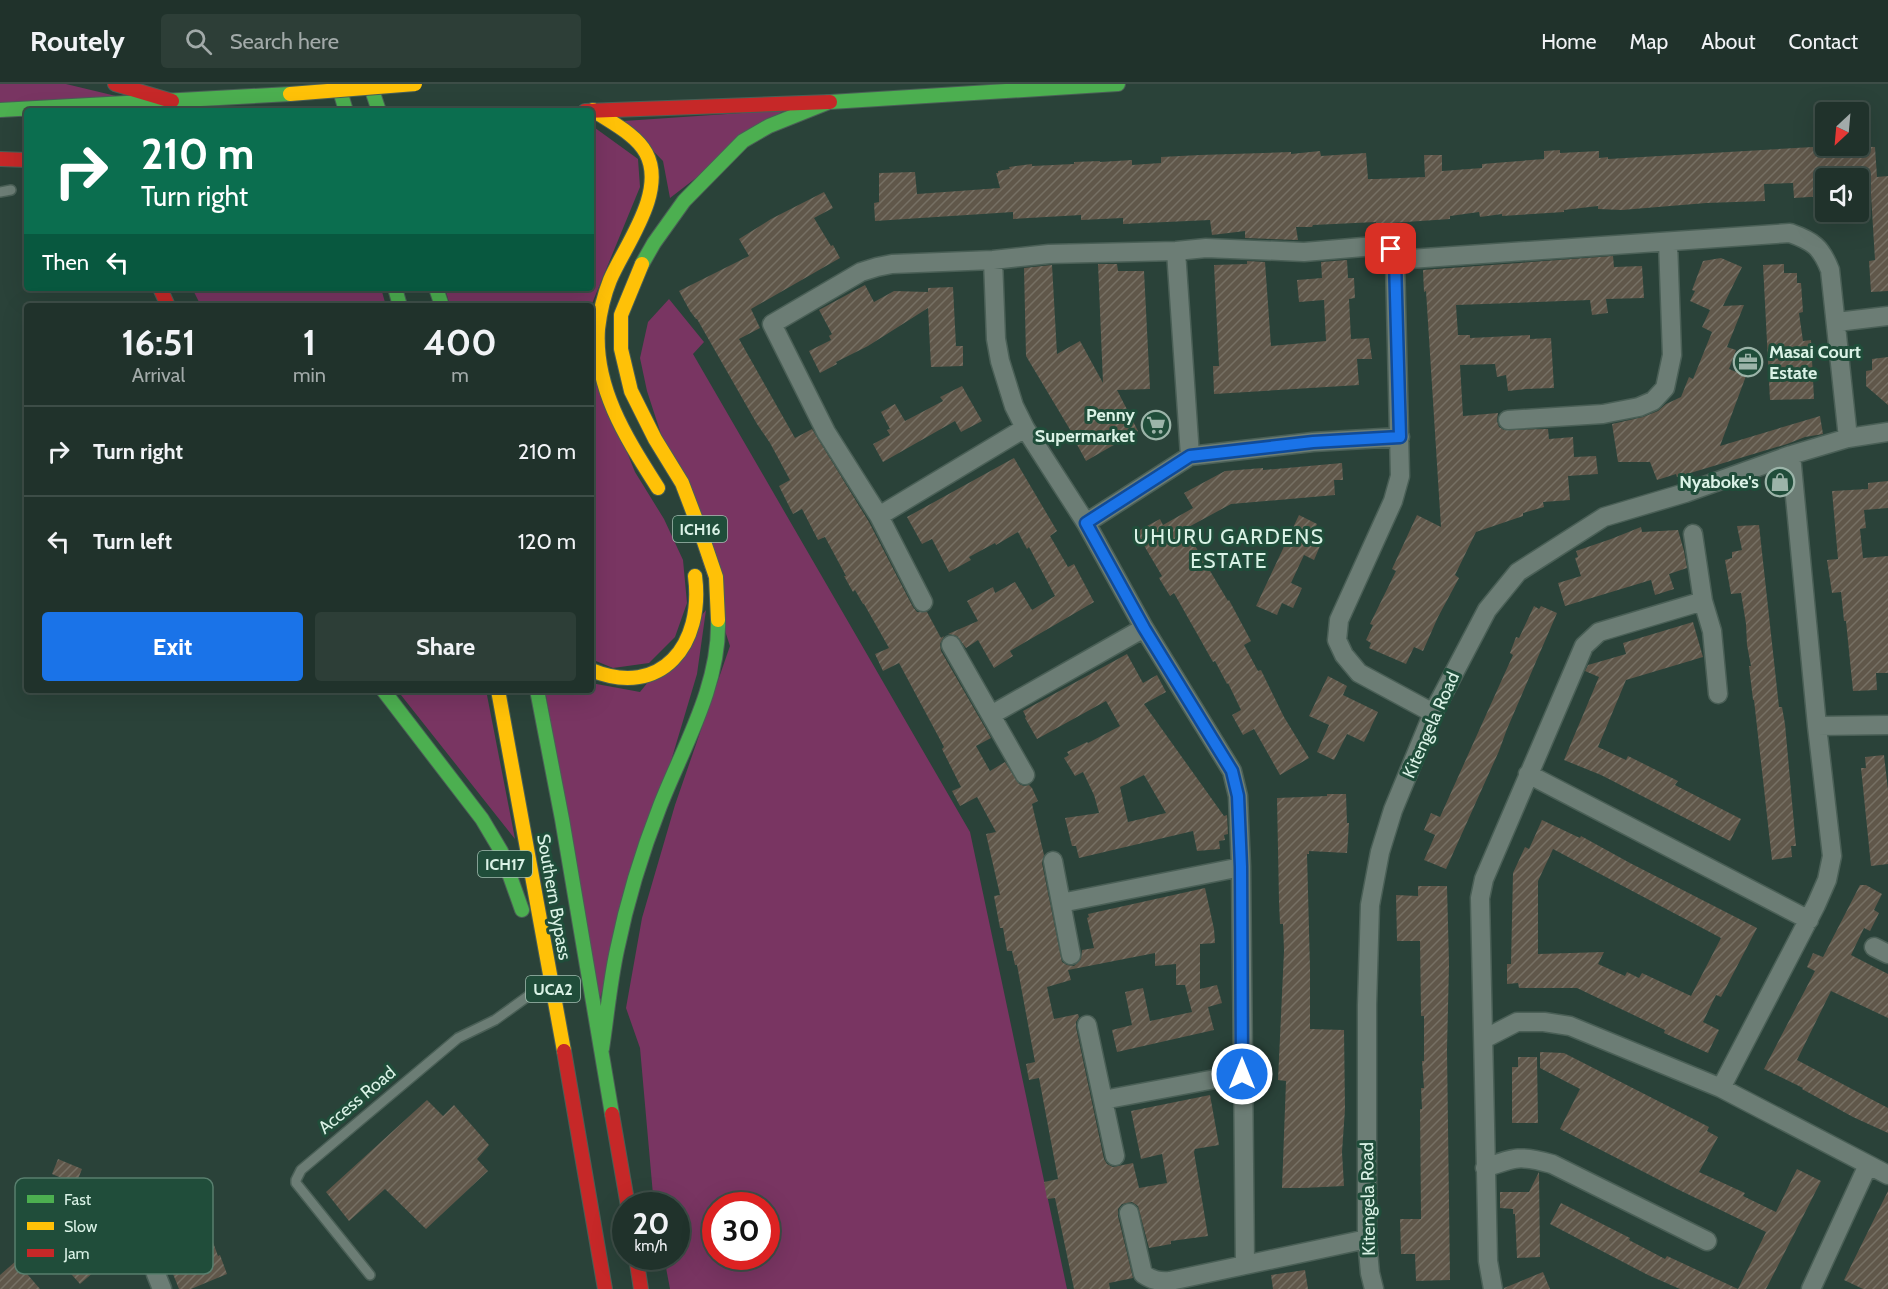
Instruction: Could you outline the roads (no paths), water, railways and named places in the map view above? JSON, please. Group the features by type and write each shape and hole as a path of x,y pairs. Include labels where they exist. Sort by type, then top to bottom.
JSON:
{"main road":[{"path":"115,84 172,101"},
{"path":"338,84 345,108"},
{"path":"370,84 378,108"},
{"path":"38,108 290,94 415,84"},
{"path":"594,110 829,102 1118,84"},
{"name":"ICH16","path":"602,1049 616,952 627,904 660,806 701,709 714,663 718,626 716,577 701,533 682,483 655,440 631,391 621,349 621,315 637,274 654,243 684,201 712,171 743,141 760,131 829,102"},
{"path":"0,110 24,109"},
{"path":"594,113 636,142 647,154 650,166 651,189 646,207 610,282 601,308 598,338 601,372 606,393 632,447 665,500"},
{"path":"0,153 24,151"},
{"path":"0,159 24,160"},
{"path":"594,671 609,677 628,679 662,668 679,654 690,636 697,609 698,589 693,567"},
{"name":"ICH17","path":"385,693 482,819 501,851 521,905 567,1067"},
{"name":"Southern Bypass","path":"499,693 605,1289"},
{"name":"Southern Bypass","path":"538,693 564,830 626,1192"},
{"path":"638,1270 641,1289"}],"street":[{"path":"1395,260 1790,233 1807,238 1825,257 1830,270 1848,438"},
{"path":"1508,420 1603,414 1639,407 1653,401 1665,388 1672,355 1668,242"},
{"path":"923,602 879,516 826,432 772,324 861,272 892,264 993,260 1049,254 1176,251 1206,248 1304,252 1374,246 1391,249 1395,260 1400,476 1398,487 1339,620 1337,640 1344,655 1359,674 1433,712"},
{"path":"1176,251 1190,456"},
{"path":"993,260 996,339 1000,361 1014,406 1086,523 1144,628 1232,771 1238,796 1241,867 1245,1264"},
{"path":"1837,322 1888,316"},
{"path":"879,516 1026,428"},
{"name":"Kitengela Road","path":"1374,1289 1367,1239 1367,1005 1370,905 1380,852 1393,810 1433,712 1487,610 1518,572 1604,517 1685,493 1791,455 1848,438 1888,432"},
{"path":"1086,523 1190,456 1313,442 1400,437"},
{"path":"1721,1088 1809,920 1827,880 1832,856 1816,726 1791,455"},
{"path":"1693,534 1703,601 1712,631 1718,694"},
{"path":"1493,1289 1488,1261 1485,1168 1480,898 1484,879 1584,646 1599,632 1703,601"},
{"path":"991,715 1144,628"},
{"path":"951,645 1025,775"},
{"path":"1816,726 1888,725"},
{"path":"1528,774 1809,920"},
{"path":"1053,861 1071,955"},
{"path":"1061,903 1241,867"},
{"path":"1484,1039 1517,1022 1544,1022 1570,1026 1721,1088 1888,1175"},
{"path":"1087,1025 1115,1155"},
{"path":"1103,1100 1242,1074"},
{"path":"1485,1168 1513,1158 1531,1158 1552,1164 1707,1241"},
{"path":"1811,1289 1868,1165"},
{"path":"1129,1213 1141,1270 1153,1280 1170,1281 1367,1239"}],"lane":[{"path":"0,192 11,190"},
{"name":"Access Road","path":"370,1275 296,1183 301,1170 458,1038 495,1020 545,984"}],"place":[{"name":"Masai Court Estate","path":"1748,362"},
{"name":"Penny Supermarket","path":"1156,425"},
{"name":"Nyaboke's","path":"1780,482"}],"district":[{"name":"UHURU GARDENS ESTATE","path":"1229,549"}]}
